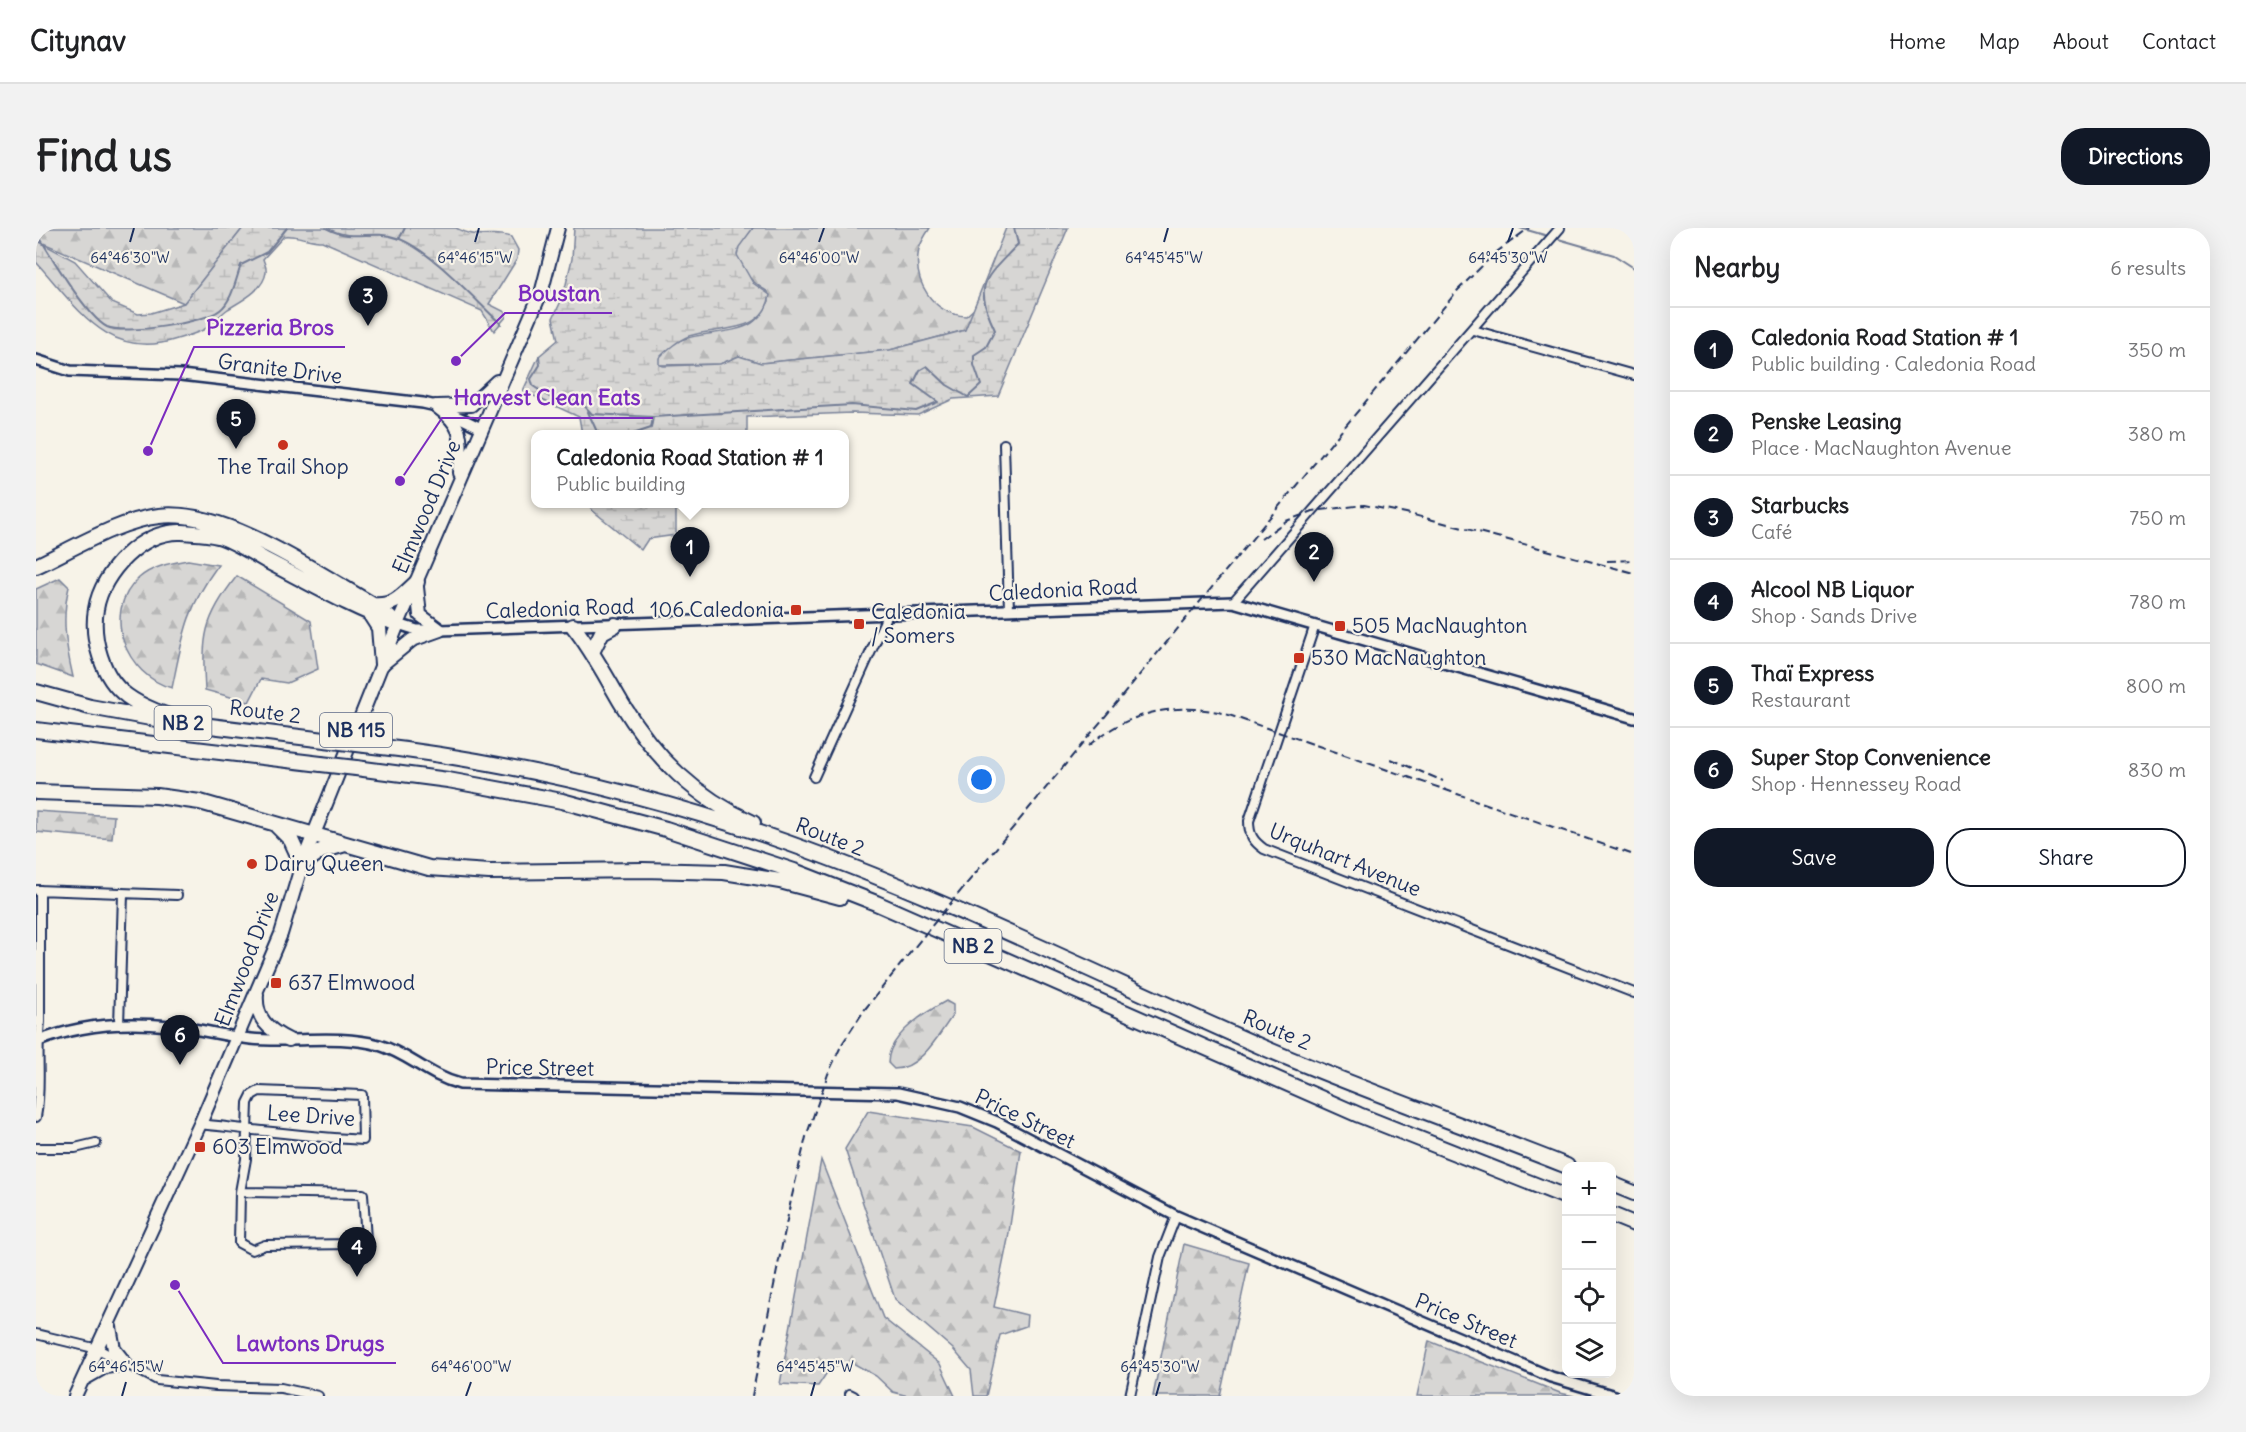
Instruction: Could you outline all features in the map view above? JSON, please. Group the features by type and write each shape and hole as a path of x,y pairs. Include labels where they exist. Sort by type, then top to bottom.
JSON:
{"highway":[{"path":"36,566 121,527 159,516 197,517 250,536 398,624"},
{"path":"194,724 163,714 126,696 107,672 97,647 96,609 112,572 131,552 149,539 179,532 219,536 371,609 395,603 417,582"},
{"path":"371,609 379,628 382,664"},
{"path":"593,650 602,632 615,625"},
{"path":"573,626 593,650 630,716 652,748 678,776 718,806 796,841 822,857"},
{"name":"Route 2","path":"36,692 133,716 456,757 570,779 719,820 903,889 1274,1051 1562,1165"},
{"name":"Route 2","path":"36,730 488,786 605,812 773,863 914,921 1359,1115 1562,1195"},
{"path":"36,792 178,798 229,810 403,863 453,871 688,871 756,876 807,887 914,921"},
{"path":"276,824 291,840 302,864 321,851 343,845"},
{"path":"1616,1186 1634,1193"},
{"path":"1614,1216 1634,1224"}],"main road":[{"name":"Elmwood Drive","path":"75,1396 200,1124 281,934 302,864 398,624 504,373 542,290 558,228"},
{"path":"436,406 455,408 472,404 504,373"},
{"path":"436,406 454,419 459,431 458,483"},
{"path":"417,582 420,615 440,630"},
{"path":"382,664 411,640 440,630"},
{"path":"257,990 258,1008 265,1025 274,1033 289,1040"},
{"path":"83,1380 105,1367 126,1364 111,1342 110,1322"}],"street":[{"path":"1233,602 1560,228"},
{"path":"1473,330 1634,375"},
{"name":"Granite Drive","path":"36,360 70,371 181,375 436,406 481,428"},
{"path":"1004,444 1009,610"},
{"name":"Caledonia Road","path":"398,624 417,630 440,630 1233,602 1314,628 1634,718"},
{"path":"814,777 887,616"},
{"name":"Urquhart Avenue","path":"1314,628 1248,821 1249,832 1254,842 1264,849 1634,993"},
{"path":"36,1117 39,1104 36,1042 40,1022 38,890 177,895"},
{"path":"119,1025 123,894"},
{"name":"Price Street","path":"36,1042 88,1025 169,1026 238,1036 377,1045 399,1052 442,1080 460,1084 898,1093 960,1107 997,1122 1176,1216 1551,1377 1615,1396"},
{"name":"Lee Drive","path":"259,1091 362,1095 363,1140 247,1130 248,1103 252,1095 259,1091"},
{"path":"200,1124 247,1130 246,1159 240,1192 239,1243 252,1250 265,1245 360,1244 366,1239 363,1194 240,1192"},
{"path":"36,1148 75,1148 96,1143"},
{"path":"1130,1396 1161,1257 1176,1216"},
{"path":"36,1334 98,1349 157,1380 216,1386 281,1388 318,1396"}],"green space":[{"path":"36,228 243,228 184,303 36,240"},
{"path":"243,228 456,228 472,234 497,234 511,237 518,250 517,259 489,304 505,312 506,317 494,331 482,311 322,241 284,236 263,259 266,272 257,290 224,312 207,328 177,339 153,344 132,343 113,337 96,326 80,312 36,262 36,240 75,261 112,303 138,314 151,313 184,303"},
{"path":"574,228 753,228 739,247 737,255 753,283 770,295 766,308 749,323 689,336 681,340 659,358 659,365 720,364 739,356 761,363 890,350 965,330 1006,228 1068,228 998,396 953,399 918,415 852,413 747,417 747,430 581,430 579,417 523,391 539,356 558,340 553,318 563,297 572,259"},
{"path":"753,228 930,228 920,246 918,261 922,284 927,294 935,303 954,314 966,316 975,308 965,330 890,350 761,363 739,356 720,364 659,365 657,361 665,350 676,342 741,328 752,323 762,313 769,301 768,292 746,274 738,261 737,254 739,245"},
{"path":"591,508 676,508 676,535 648,539 641,550"},
{"path":"188,560 218,565 199,595 187,623 172,688 142,671 131,657 120,625 121,608 127,592 144,574 162,566"},
{"path":"237,576 311,621 318,669 287,683 261,679 249,702 205,690 204,656 207,629 217,604"},
{"path":"60,578 69,587 65,610 65,632 73,677 36,664 36,589"},
{"path":"36,811 114,816 112,839 36,832"},
{"path":"946,1001 953,1005 953,1015 935,1040 913,1063 894,1069 888,1063 894,1043 909,1026"},
{"path":"868,1111 973,1127 1021,1151 1008,1239 994,1307 1027,1315 1026,1326 1000,1335 986,1396 974,1396 971,1370 953,1349 895,1299 845,1149"},
{"path":"821,1160 883,1318 940,1364 955,1396 908,1396 893,1392 876,1376 853,1363 830,1368 818,1386 780,1384"},
{"path":"1184,1244 1249,1263 1220,1396 1153,1396"},
{"path":"1429,1341 1560,1393 1574,1396 1417,1396"}],"waterway":[{"path":"36,231 68,283 89,311 107,327 130,330 182,323 211,315 220,310 231,295 241,265 267,252 287,228"},
{"path":"326,228 345,235 387,236 410,244 438,264 501,324"},
{"path":"399,239 405,228"},
{"path":"539,356 540,365 531,379 533,386 554,400 580,401 592,414 653,417 852,405 916,411 938,402 913,384 920,370 927,366 947,385 968,397 981,385 974,365 974,355 986,347 995,330 984,302 986,282 1018,244 1014,228"},
{"path":"1520,228 1614,255 1634,268"},
{"path":"588,412 596,430"},
{"path":"645,430 651,428 653,417"}],"railway":[{"path":"752,1396 791,1200 806,1137 828,1074 842,1044 865,1009 1458,290 1494,254 1529,228"},
{"path":"1261,539 1286,521 1313,511 1364,505 1406,513 1634,573"},
{"path":"1607,561 1634,560"},
{"path":"1088,746 1119,725 1152,713 1187,709 1223,713 1634,855"},
{"path":"1391,759 1443,781"}],"place":[{"name":"Starbucks","path":"368,326"},
{"name":"Boustan","path":"456,361"},
{"name":"The Trail Shop","path":"283,445"},
{"name":"Thaï Express","path":"236,449"},
{"name":"Pizzeria Bros","path":"148,451"},
{"name":"Harvest Clean Eats","path":"400,481"},
{"name":"Caledonia Road Station # 1","path":"690,577"},
{"name":"Penske Leasing","path":"1314,582"},
{"name":"106 Caledonia","path":"796,610"},
{"name":"Caledonia / Somers","path":"859,624"},
{"name":"505 MacNaughton","path":"1340,626"},
{"name":"530 MacNaughton","path":"1299,658"},
{"name":"Dairy Queen","path":"252,864"},
{"name":"637 Elmwood","path":"276,983"},
{"name":"Super Stop Convenience","path":"180,1065"},
{"name":"603 Elmwood","path":"200,1147"},
{"name":"Alcool NB Liquor","path":"357,1277"},
{"name":"Lawtons Drugs","path":"175,1285"}]}
